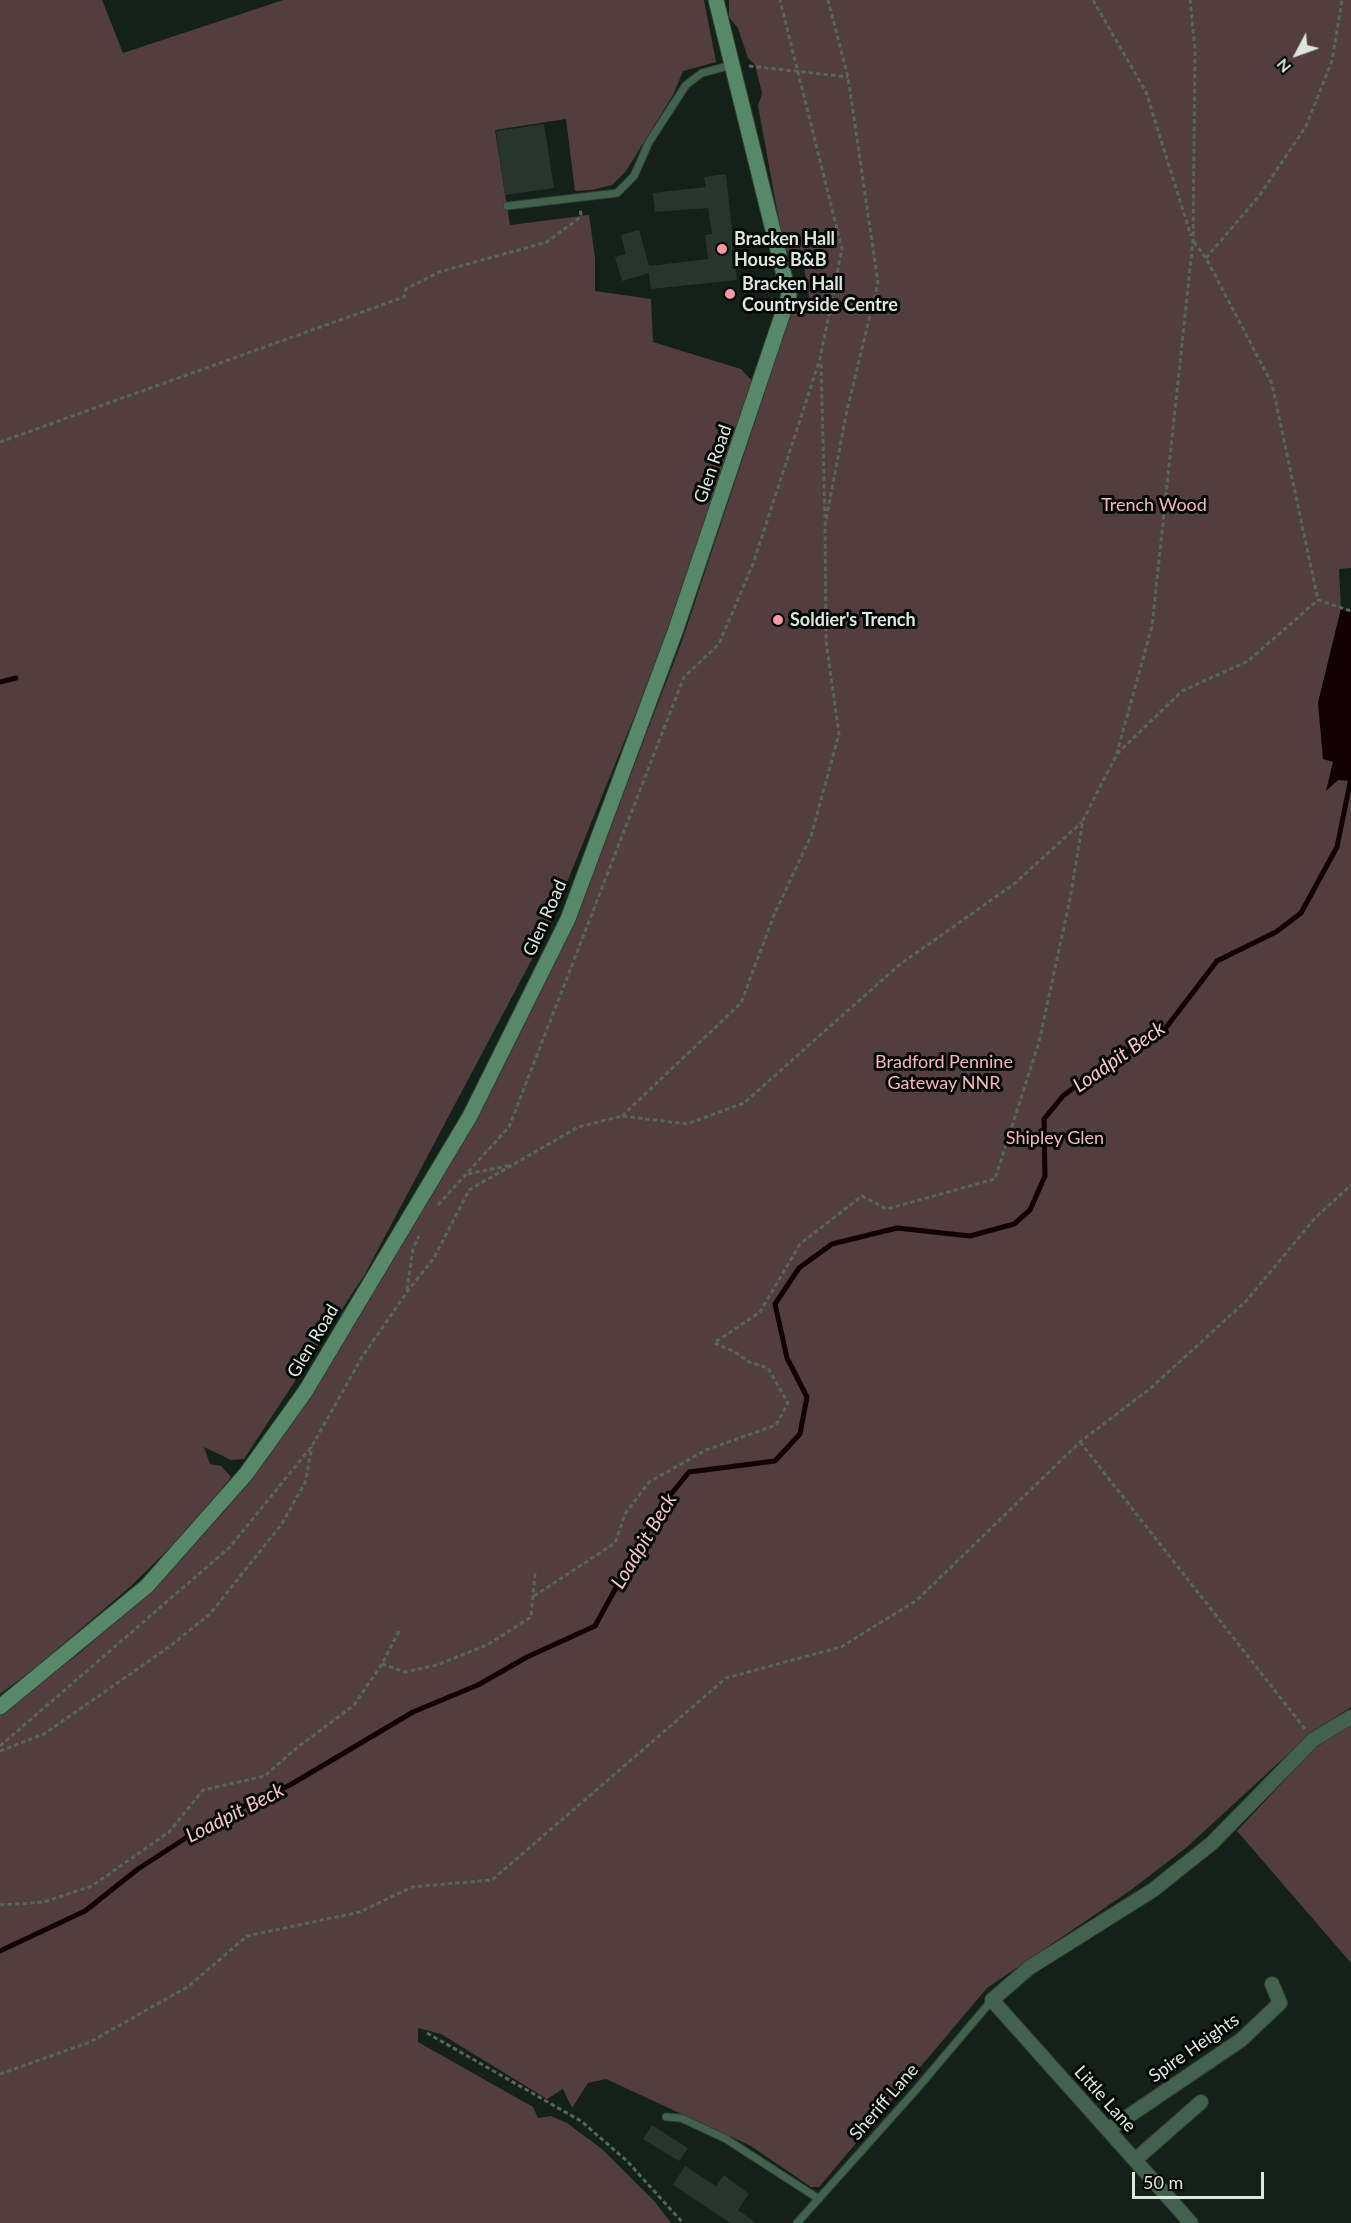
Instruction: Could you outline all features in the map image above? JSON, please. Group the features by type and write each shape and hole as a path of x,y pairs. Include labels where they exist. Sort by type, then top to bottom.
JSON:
{"street":[{"name":"Glen Road","path":"0,1707 147,1586 253,1465 305,1392 470,1116 568,919 675,632 789,295 716,0"},
{"path":"992,2000 1029,1968 1152,1890 1212,1843 1313,1740 1351,1717"},
{"name":"Spire Heights","path":"1108,2130 1240,2040 1280,2003 1272,1984"},
{"name":"Little Lane","path":"992,2000 1191,2223"},
{"path":"1135,2160 1201,2102"}],"lane":[{"path":"507,206 617,193 634,176 649,142 686,85 702,74 732,65"},
{"name":"Sheriff Lane","path":"797,2223 992,2000"},
{"path":"666,2117 681,2118 726,2139 819,2199"}],"path":[{"path":"780,0 798,71"},
{"path":"825,525 847,410 878,283 848,77 828,0"},
{"path":"1092,0 1146,92 1193,241 1206,258 1272,384 1318,600"},
{"path":"534,1596 615,1543 625,1514 649,1482 706,1450 776,1425 788,1403 768,1368 749,1362 735,1352 714,1343 760,1312 800,1244 862,1196 886,1209 995,1179 1039,1042 1070,898 1083,820 1116,756 1152,626 1193,241 1195,49 1190,0"},
{"path":"1206,258 1260,195 1306,126 1332,61 1342,0"},
{"path":"732,65 848,77"},
{"path":"0,442 405,297 406,290 439,272 547,242 578,217"},
{"path":"622,1116 741,1003 774,915 811,836 839,734 826,641 820,359"},
{"path":"1116,756 1182,691 1248,661 1318,600"},
{"path":"1318,600 1351,611"},
{"path":"0,1746 230,1547 312,1446 362,1357 407,1292 434,1258 469,1190 579,1127 622,1116 687,1124 744,1103 899,965 1014,884 1083,820"},
{"path":"466,1174 515,1164"},
{"path":"0,2074 100,2036 189,1986 247,1936 360,1912 412,1887 492,1880 726,1678 841,1647 917,1600 1080,1442 1152,1387 1246,1301 1317,1217 1351,1185"},
{"path":"1080,1442 1313,1740"},
{"path":"0,1751 44,1734 169,1647 210,1614 281,1525 305,1483 312,1446"},
{"path":"382,1664 405,1672 437,1665 487,1645 531,1617 535,1573"},
{"path":"0,1905 44,1902 92,1886 170,1832 202,1790 265,1776 294,1750 354,1705 382,1664 399,1631"},
{"path":"427,2033 581,2121 627,2161 683,2223"}],"green space":[{"path":"0,0 102,0 123,53 283,0 704,0 716,62 683,71 673,95 626,171 612,185 575,191 566,119 495,130 510,225 589,215 595,258 595,291 651,299 653,342 741,369 753,382 661,651 548,929 365,1274 244,1459 231,1460 204,1447 210,1464 221,1466 231,1477 197,1521 131,1586 35,1668 0,1694"},
{"name":"Bradford Pennine Gateway NNR","path":"729,0 1351,0 1351,568 1339,569 1341,609 1318,703 1351,763 1351,1707 1311,1733 1187,1847 1131,1890 987,1988 819,2187 811,2187 751,2146 606,2079 588,2083 572,2108 563,2089 547,2099 441,2034 418,2028 418,2042 533,2107 538,2118 551,2116 567,2123 602,2149 655,2202 671,2223 0,2223 0,1712 81,1652 148,1591 226,1510 274,1443 577,914 682,641 793,307 800,308 808,305 809,296 804,267 791,265 780,226 758,106 762,93 755,65 748,58 738,28 729,17"},
{"path":"1351,1724 1351,1963 1237,1831 1314,1749"}],"shaded area":[{"path":"1341,609 1351,612 1351,781 1338,780 1326,791 1333,762 1323,759 1318,703"}],"building":[{"path":"544,124 554,188 505,195 496,131"},
{"path":"726,174 737,280 651,289 649,273 622,281 615,257 626,254 621,235 639,230 649,266 708,259 705,235 712,234 708,208 655,212 653,193 706,187 704,177"},
{"path":"652,2125 688,2148 679,2161 643,2139"},
{"path":"685,2166 716,2186 724,2175 749,2194 738,2210 756,2223 730,2223 673,2185"}],"waterway":[{"path":"0,682 16,678"},
{"name":"Loadpit Beck","path":"0,1951 85,1911 138,1869 212,1821 290,1785 413,1712 478,1685 527,1657 595,1626 659,1509 689,1472 775,1461 800,1434 807,1397 787,1358 775,1304 799,1268 832,1244 897,1228 970,1236 1014,1224 1030,1210 1045,1176 1044,1119 1063,1096 1089,1076 1165,1029 1217,961 1276,932 1301,913 1337,847 1351,778"}],"place":[{"name":"Bracken Hall House B&B","path":"722,249"},
{"name":"Bracken Hall Countryside Centre","path":"730,294"},
{"name":"Soldier's Trench","path":"778,620"}],"park label":[{"name":"Trench Wood","path":"1154,505"},
{"name":"Shipley Glen","path":"1055,1138"}]}
